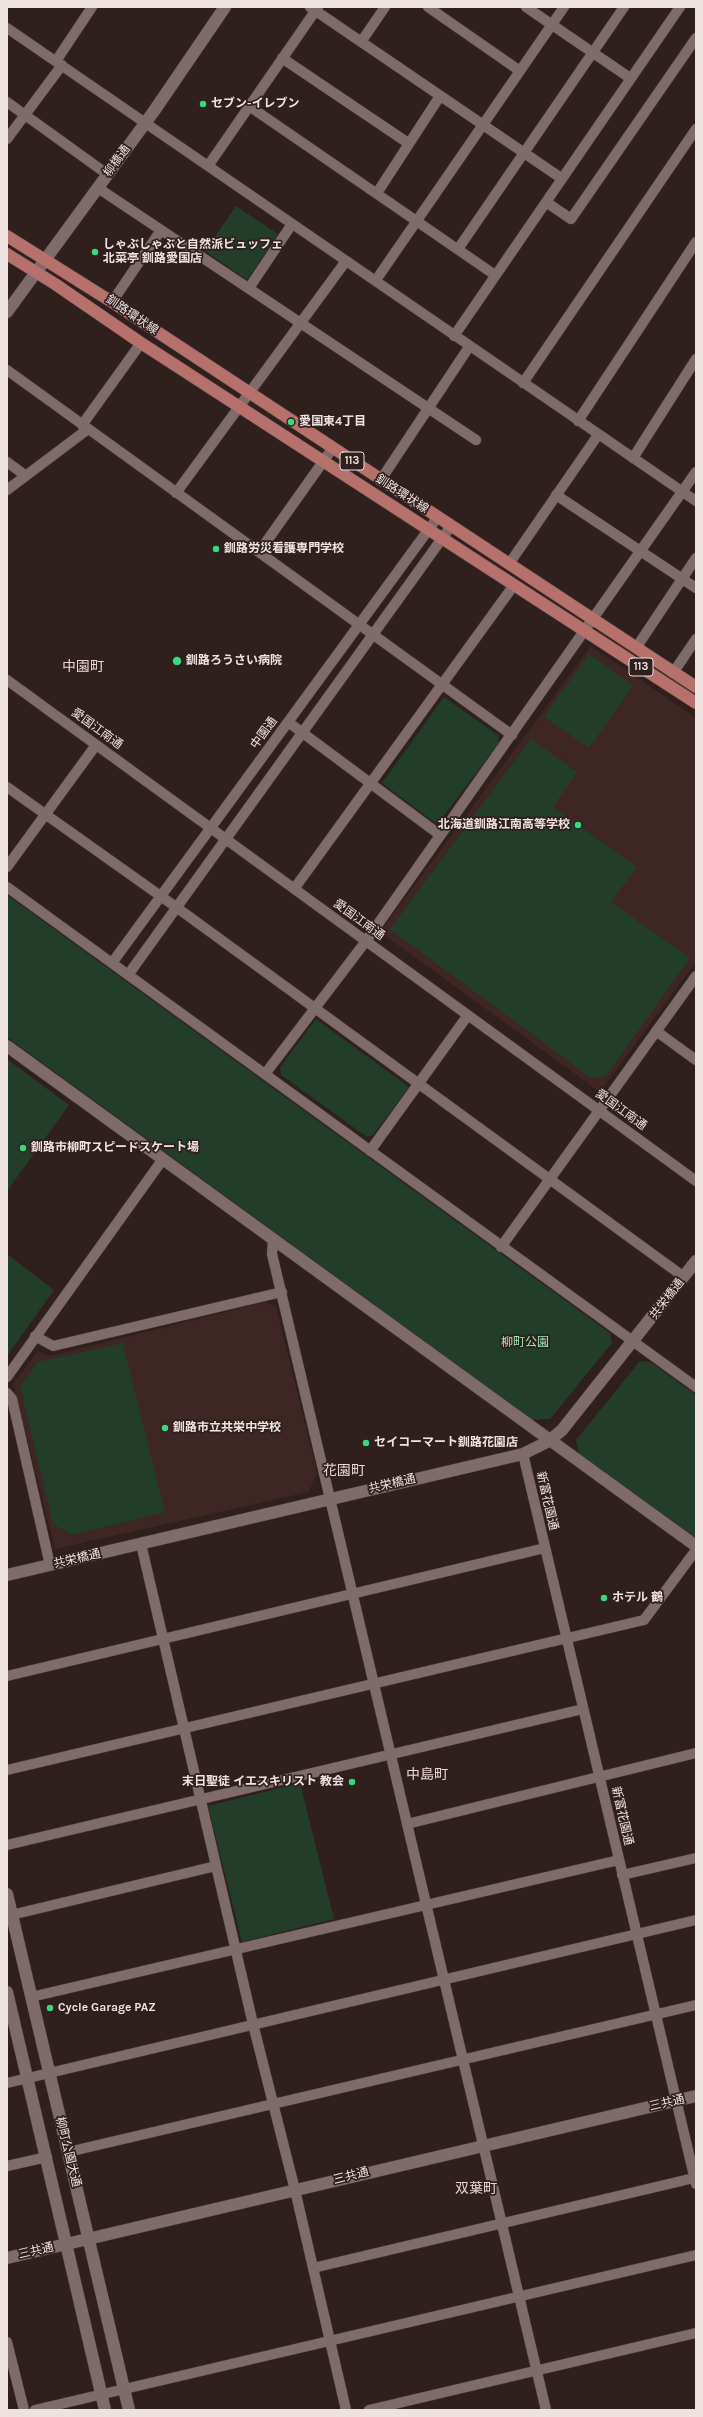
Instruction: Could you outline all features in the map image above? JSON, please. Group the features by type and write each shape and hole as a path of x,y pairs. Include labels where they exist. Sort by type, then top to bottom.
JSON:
{"main road":[{"name":"釧路環状線","path":"7,236 112,302 380,481 696,687"},
{"name":"釧路環状線","path":"7,254 141,343 239,405 322,461 696,703"}],"street":[{"path":"7,138 59,63 92,7"},
{"name":"柳橋通","path":"7,312 145,123 225,7"},
{"path":"361,42 385,7"},
{"path":"428,7 520,71"},
{"path":"526,7 630,78"},
{"path":"376,280 564,7"},
{"path":"458,249 624,7"},
{"path":"454,336 561,178 680,7"},
{"path":"208,166 282,58 314,8 483,126 561,178"},
{"path":"7,28 346,261 376,280 469,347 696,501"},
{"path":"546,202 571,219 696,38"},
{"path":"282,58 408,143"},
{"path":"377,193 408,143 440,96"},
{"path":"7,102 107,174"},
{"path":"249,106 495,275"},
{"path":"523,383 696,130"},
{"path":"98,188 476,440"},
{"path":"249,288 292,224"},
{"path":"112,302 162,230"},
{"path":"578,421 696,242"},
{"path":"176,493 346,261"},
{"path":"7,490 85,427 141,343"},
{"path":"380,481 469,347"},
{"path":"633,458 696,359"},
{"path":"7,370 512,735"},
{"path":"509,564 598,435"},
{"path":"258,552 332,449"},
{"path":"7,462 26,476"},
{"path":"265,1074 366,941 642,552 696,472"},
{"path":"556,495 696,588"},
{"name":"中園通","path":"112,964 438,518"},
{"path":"128,975 451,526"},
{"path":"636,648 696,558"},
{"path":"294,889 514,585"},
{"path":"673,673 696,639"},
{"name":"愛国江南通","path":"7,680 696,1181"},
{"path":"288,722 440,835"},
{"path":"7,867 96,745"},
{"path":"7,787 161,896 314,1009 684,1277"},
{"path":"7,887 370,1150 501,1247 696,1387"},
{"path":"501,1247 549,1178 696,976"},
{"path":"370,1150 468,1015"},
{"path":"656,1031 696,1060"},
{"path":"7,1046 549,1441 696,1546"},
{"path":"7,1377 163,1159"},
{"path":"273,1240 272,1254 520,2295 546,2410"},
{"name":"共栄橋通","path":"7,1575 523,1454 549,1441 562,1430 696,1261"},
{"path":"35,1336 53,1346 282,1292"},
{"path":"7,1393 12,1399 50,1565"},
{"name":"新富花園通","path":"523,1454 695,2181"},
{"path":"141,1544 253,2024 295,2190 346,2410"},
{"path":"7,1676 545,1548"},
{"path":"7,1770 374,1685 644,1620 696,1550"},
{"path":"7,1845 583,1709"},
{"path":"407,1824 696,1753"},
{"path":"622,1875 696,1858"},
{"path":"31,1997 619,1860"},
{"path":"10,1916 216,1866"},
{"name":"柳町公園大通","path":"7,1894 10,1916 31,1997 130,2410"},
{"path":"7,2083 696,1920"},
{"name":"柳町公園大通","path":"7,1992 47,2157 105,2410"},
{"path":"68,2152 696,2006"},
{"name":"三共通","path":"7,2258 483,2144 696,2096"},
{"path":"7,2166 47,2157"},
{"path":"313,2268 695,2181"},
{"path":"35,2410 520,2295 696,2255"},
{"path":"369,2410 696,2333"},
{"path":"7,2342 24,2410"}],"shaded area":[{"name":"北海道釧路江南高等学校","path":"591,646 696,718 696,962 600,1092 380,932"},
{"name":"釧路市立共栄中学校","path":"265,1302 276,1307 317,1472 309,1492 55,1549 13,1384 38,1351 50,1356"}],"green space":[{"path":"236,206 278,234 247,280 205,251"},
{"path":"589,654 633,686 589,748 544,717"},
{"path":"444,697 499,736 498,744 439,822 434,822 382,783"},
{"path":"531,739 577,772 553,807 637,867 611,902 690,958 606,1076 591,1078 390,929"},
{"name":"柳町公園","path":"7,895 610,1333 612,1343 550,1419 533,1420 7,1037"},
{"path":"316,1019 409,1087 373,1135 367,1137 281,1075 280,1067"},
{"name":"釧路市柳町スピードスケート場","path":"7,1059 69,1105 7,1191"},
{"path":"7,1254 54,1290 7,1356"},
{"path":"123,1343 165,1512 72,1535 53,1524 20,1386 38,1362"},
{"path":"640,1361 650,1362 696,1395 696,1538 579,1453 576,1440"},
{"path":"300,1783 334,1919 242,1942 208,1806"}],"place":[{"name":"セブン-イレブン","path":"203,104"},
{"name":"しゃぶしゃぶと自然派ビュッフェ 北菜亭 釧路愛国店","path":"95,252"},
{"name":"愛国東4丁目","path":"291,422"},
{"name":"釧路労災看護専門学校","path":"216,549"},
{"name":"釧路ろうさい病院","path":"177,661"},
{"name":"北海道釧路江南高等学校","path":"578,825"},
{"name":"釧路市柳町スピードスケート場","path":"23,1148"},
{"name":"釧路市立共栄中学校","path":"165,1428"},
{"name":"セイコーマート釧路花園店","path":"366,1443"},
{"name":"ホテル 鶴","path":"604,1598"},
{"name":"末日聖徒 イエスキリスト 教会","path":"352,1782"},
{"name":"Cycle Garage PAZ","path":"50,2008"}],"district":[{"name":"中園町","path":"83,667"},
{"name":"花園町","path":"344,1471"},
{"name":"中島町","path":"427,1775"},
{"name":"双葉町","path":"476,2189"}]}
